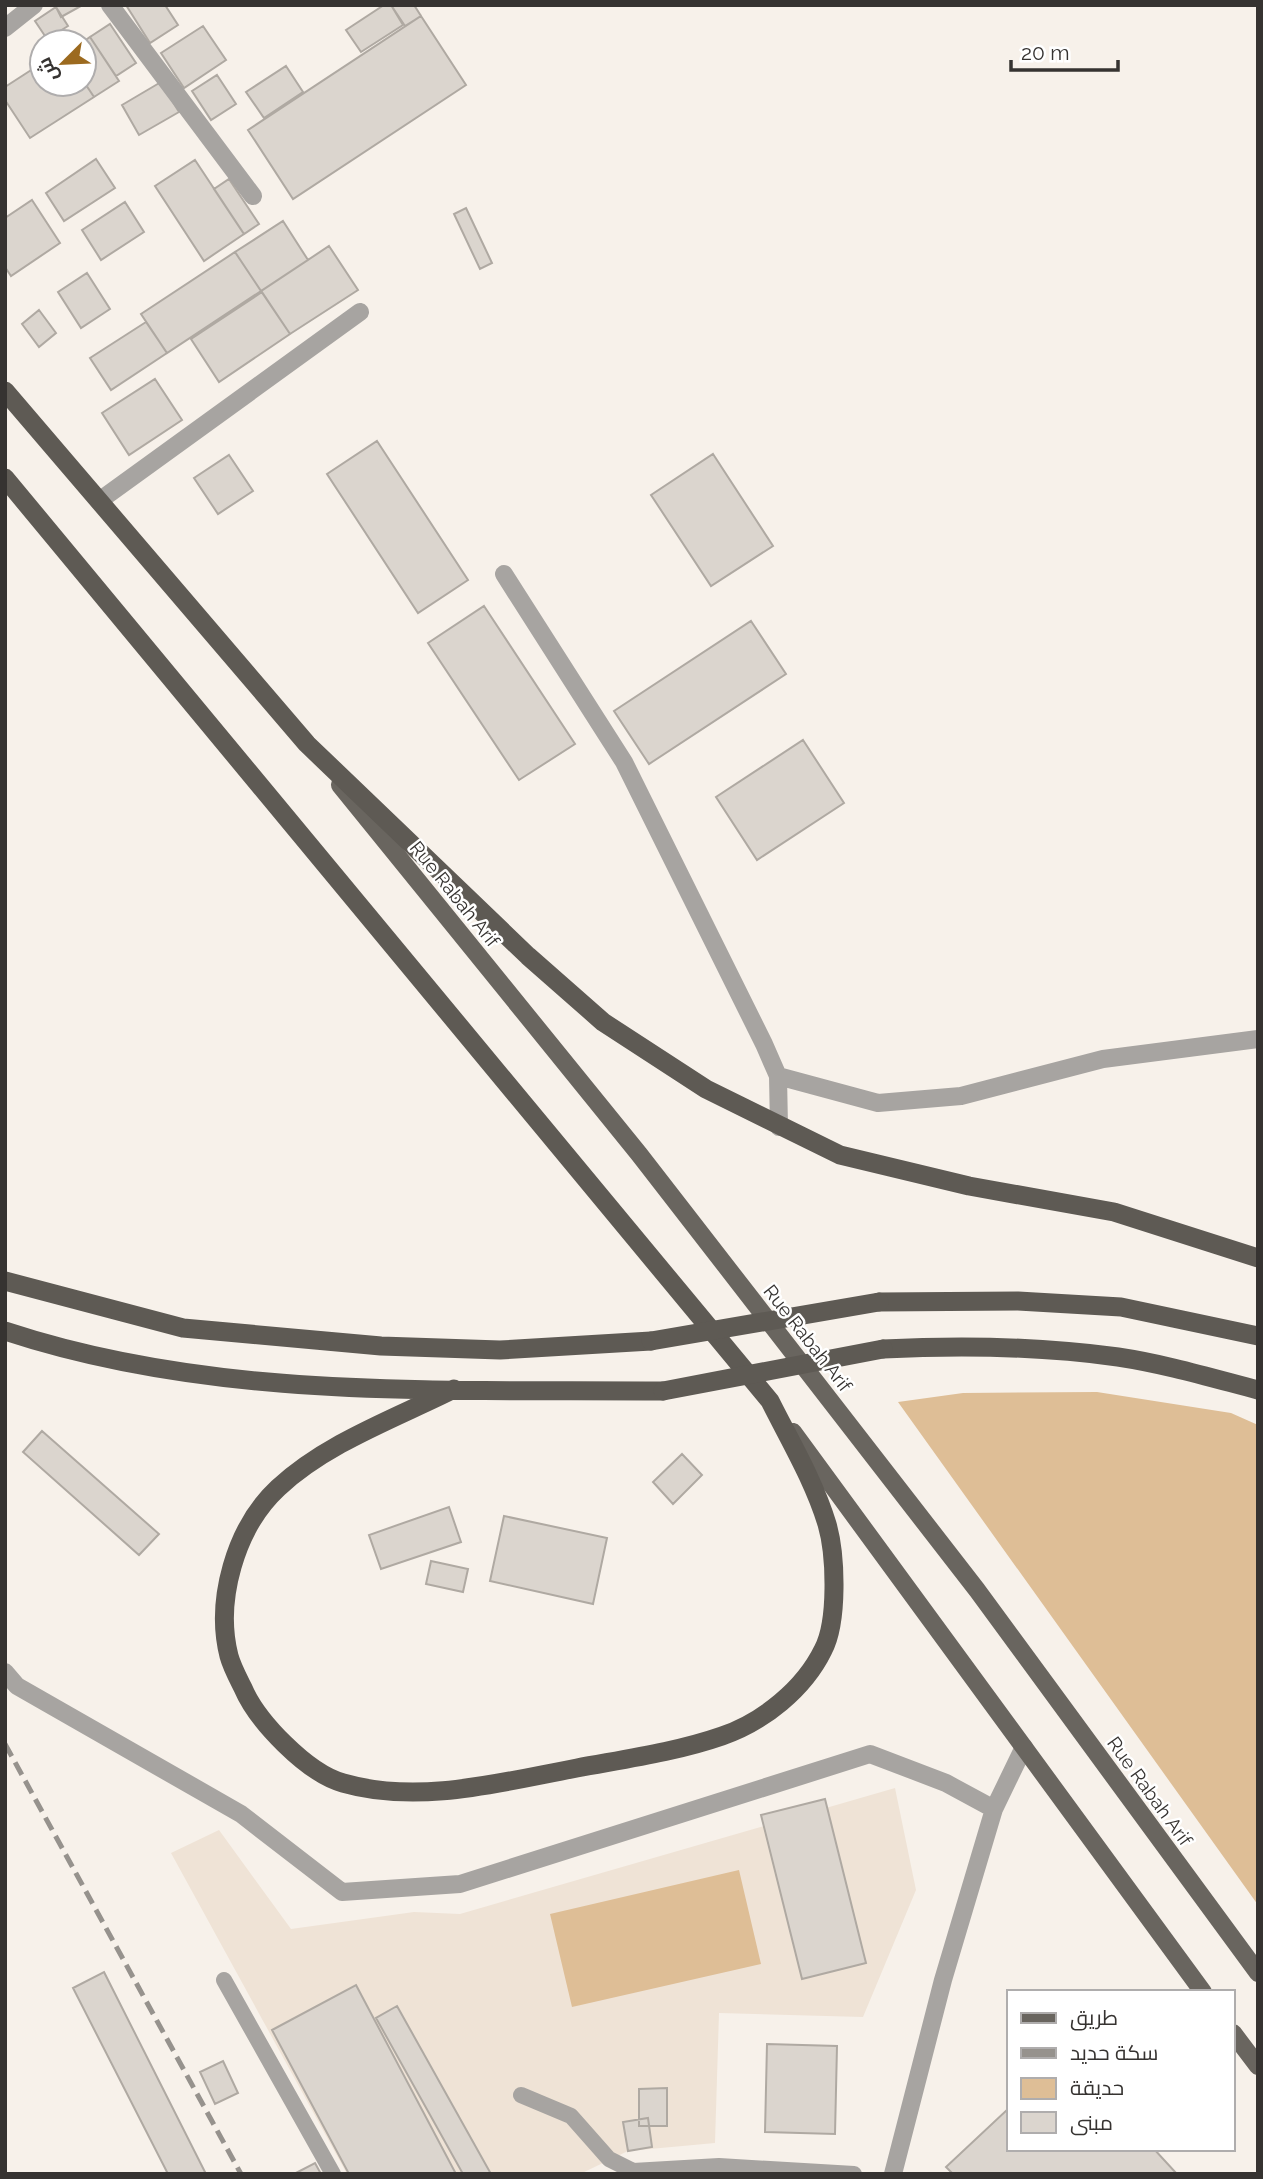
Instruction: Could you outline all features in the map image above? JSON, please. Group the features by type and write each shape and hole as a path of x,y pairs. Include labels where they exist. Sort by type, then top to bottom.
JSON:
{"highway":[{"path":"5,391 307,744 528,956 603,1022 706,1089 840,1155 969,1186 1114,1212 1258,1258"},
{"path":"5,478 770,1401 809,1478 827,1526 835,1593 824,1649 787,1699 724,1735 647,1754 492,1784 416,1793 341,1783 290,1751 250,1704 229,1657 224,1598 241,1539 277,1489 332,1450 454,1390"},
{"path":"5,1281 183,1328 381,1346 500,1350 651,1341 879,1302 1018,1301 1121,1307 1258,1336"},
{"path":"5,1331 65,1351 158,1370 242,1382 454,1390 663,1391 883,1349 969,1345 1120,1358 1258,1390"}],"main road":[{"name":"Rue Rabah Arif","path":"307,744 648,1165 976,1590 1258,1973"},
{"path":"770,1401 1202,1990"},
{"path":"1235,2036 1258,2066"}],"street":[{"path":"5,28 34,5"},
{"path":"110,5 253,196"},
{"path":"99,501 360,312"},
{"path":"504,574 624,762 778,1076 779,1127"},
{"path":"778,1076 878,1103 961,1096 1104,1059 1258,1039"},
{"path":"5,1672 17,1686 241,1814 342,1892 460,1884 870,1754 946,1783 994,1809"},
{"path":"893,2174 943,1980 994,1809 1024,1747"}],"lane":[{"path":"224,1980 333,2174"},
{"path":"521,2095 571,2116 609,2159 632,2172 718,2170 854,2174"}],"shaded area":[{"path":"895,1788 916,1890 863,2017 719,2013 715,2143 628,2151 580,2174 347,2174 171,1853 219,1830 291,1929 414,1912 460,1914"}],"green space":[{"path":"1097,1392 1231,1413 1258,1425 1258,1905 898,1402 963,1393"},
{"path":"739,1870 761,1964 572,2007 550,1914"}],"building":[{"path":"55,5 80,5 81,6 61,17"},
{"path":"126,5 165,5 178,25 150,43"},
{"path":"384,5 391,5 403,25 361,52 346,30"},
{"path":"391,5 414,5 421,16 405,26"},
{"path":"56,7 68,26 40,28 35,21"},
{"path":"421,16 466,85 293,199 248,130"},
{"path":"110,24 136,63 116,76 98,49 98,32"},
{"path":"203,26 226,60 184,88 161,53"},
{"path":"98,49 119,81 98,94"},
{"path":"286,66 303,92 264,118 246,92"},
{"path":"28,72 28,98 92,98 30,138 5,100 5,87"},
{"path":"217,75 236,104 211,120 192,91"},
{"path":"161,82 179,112 139,135 122,105"},
{"path":"96,159 115,188 64,221 46,193"},
{"path":"195,160 244,234 204,261 155,186"},
{"path":"229,179 259,224 244,234 214,189"},
{"path":"32,200 60,243 11,276 5,267 5,218"},
{"path":"125,202 144,232 101,260 82,230"},
{"path":"466,208 492,263 480,269 454,214"},
{"path":"283,221 308,260 261,291 235,252"},
{"path":"329,246 358,290 290,334 261,291"},
{"path":"235,252 261,291 167,353 141,314"},
{"path":"87,273 110,309 81,328 58,292"},
{"path":"262,292 290,334 219,382 191,339"},
{"path":"39,310 56,333 39,347 22,324"},
{"path":"146,322 167,353 111,390 90,358"},
{"path":"155,379 182,420 129,455 102,413"},
{"path":"377,441 468,580 418,613 327,474"},
{"path":"713,454 773,546 711,586 651,495"},
{"path":"229,455 253,491 218,514 194,478"},
{"path":"484,606 575,744 519,780 428,643"},
{"path":"751,621 786,674 649,764 614,711"},
{"path":"803,740 844,803 757,860 716,797"},
{"path":"42,1431 159,1534 139,1555 23,1452"},
{"path":"682,1454 702,1475 673,1504 653,1482"},
{"path":"449,1507 461,1542 381,1569 369,1535"},
{"path":"504,1516 607,1538 593,1604 490,1581"},
{"path":"431,1561 468,1569 463,1592 426,1584"},
{"path":"825,1799 866,1963 802,1979 761,1815"},
{"path":"104,1972 206,2174 168,2174 73,1988"},
{"path":"356,1985 456,2174 349,2174 272,2030"},
{"path":"397,2006 491,2174 463,2174 376,2018"},
{"path":"767,2044 837,2046 835,2134 765,2132"},
{"path":"223,2061 238,2093 215,2104 200,2072"},
{"path":"667,2088 667,2126 639,2126 639,2089"},
{"path":"1007,2110 1007,2151 1156,2151 1177,2174 953,2174 946,2167"},
{"path":"648,2118 652,2147 628,2151 623,2122"},
{"path":"315,2163 321,2174 294,2174"}],"railway":[{"path":"5,1744 241,2174"}]}
